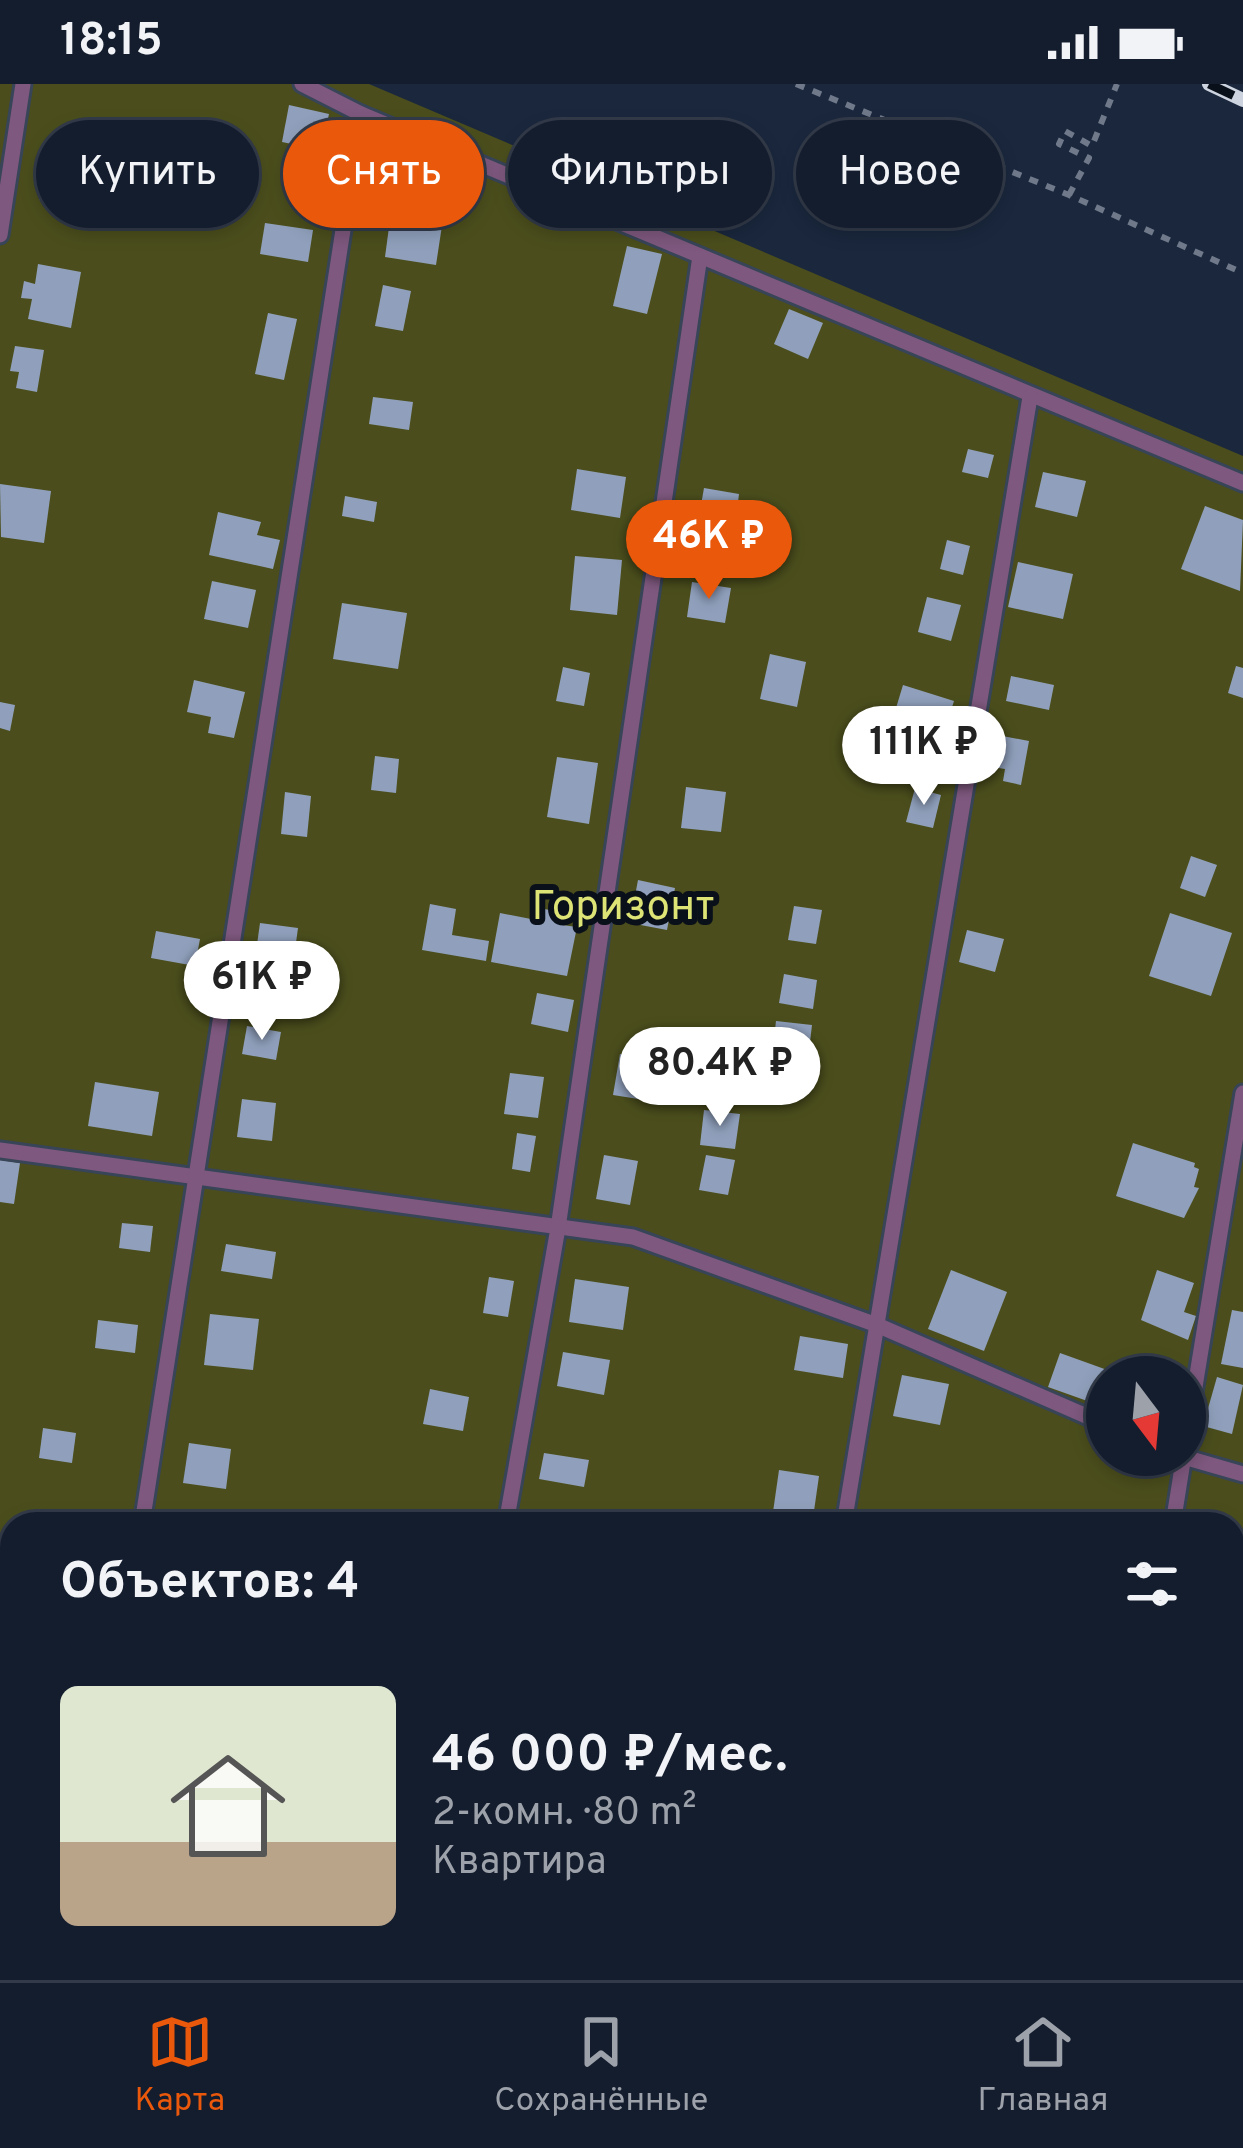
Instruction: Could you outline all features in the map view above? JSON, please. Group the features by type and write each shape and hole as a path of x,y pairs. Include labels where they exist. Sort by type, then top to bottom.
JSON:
{"lane":[{"path":"0,235 23,84"},
{"path":"302,84 361,114 1243,483"},
{"path":"144,1512 361,114"},
{"path":"508,1512 558,1228 700,256"},
{"path":"846,1512 1030,397"},
{"path":"1199,1356 1243,1093"},
{"path":"0,1150 633,1237 877,1325 1086,1416"},
{"path":"1206,1462 1243,1474"},
{"path":"1175,1512 1179,1476"}],"path":[{"path":"796,84 1069,195 1243,273"},
{"path":"1069,195 1089,158 1059,144 1065,131 1091,146 1117,84"}],"green space":[{"name":"Горизонт","path":"0,84 369,84 454,120 283,120 283,228 484,228 484,133 508,143 508,228 707,228 1243,456 1243,1512 0,1512"}],"building":[{"path":"289,105 329,114 328,120 286,120"},
{"path":"265,223 313,230 308,262 260,254"},
{"path":"389,228 442,228 436,265 385,257"},
{"path":"627,246 662,254 647,314 613,306"},
{"path":"38,264 81,272 71,328 28,319 32,299 21,298 24,281 35,284"},
{"path":"383,285 411,291 403,331 375,326"},
{"path":"789,309 823,323 808,359 774,344"},
{"path":"268,313 297,319 284,380 255,374"},
{"path":"15,346 44,350 37,392 16,388 19,372 10,371"},
{"path":"373,397 413,402 409,430 369,424"},
{"path":"968,449 994,455 988,478 962,472"},
{"path":"577,469 626,477 620,518 571,510"},
{"path":"1043,472 1086,481 1077,517 1035,507"},
{"path":"0,484 51,491 44,543 1,537"},
{"path":"704,488 739,494 734,533 697,528"},
{"path":"345,496 377,502 374,522 342,516"},
{"path":"1205,506 1243,520 1240,591 1181,569"},
{"path":"218,512 261,522 257,535 280,540 273,569 209,555"},
{"path":"947,540 970,546 963,575 940,569"},
{"path":"575,556 622,560 617,615 570,610"},
{"path":"1018,562 1073,574 1063,619 1008,607"},
{"path":"212,581 256,590 248,628 204,619"},
{"path":"692,582 731,588 725,623 687,617"},
{"path":"927,597 961,605 951,641 918,632"},
{"path":"342,603 407,613 398,669 333,659"},
{"path":"770,654 806,662 797,707 760,699"},
{"path":"1236,666 1243,668 1243,698 1228,693"},
{"path":"563,667 590,673 584,706 556,701"},
{"path":"1011,676 1054,685 1049,710 1006,701"},
{"path":"194,680 245,692 234,738 208,733 211,717 187,712"},
{"path":"903,685 954,701 947,723 930,718 928,726 911,720 913,713 896,708"},
{"path":"0,702 15,705 10,731 0,728"},
{"path":"992,734 1029,741 1021,785 1003,781 1005,769 986,766"},
{"path":"375,756 399,759 396,793 371,790"},
{"path":"557,757 598,763 589,824 547,817"},
{"path":"686,787 726,792 721,832 681,828"},
{"path":"915,788 941,795 933,828 906,822"},
{"path":"285,792 311,796 307,837 281,834"},
{"path":"1191,856 1217,865 1205,897 1180,888"},
{"path":"638,880 675,888 667,930 630,923"},
{"path":"430,904 456,909 452,935 489,941 486,961 422,950"},
{"path":"794,906 822,910 816,944 788,940"},
{"path":"534,907 565,913 562,925 577,927 567,976 491,962 500,913 531,919"},
{"path":"1170,913 1232,933 1211,996 1149,976"},
{"path":"260,923 298,928 292,972 254,966"},
{"path":"967,930 1004,939 995,972 959,962"},
{"path":"156,931 200,939 195,966 151,958"},
{"path":"784,974 817,980 813,1009 779,1003"},
{"path":"537,993 574,1000 568,1032 531,1024"},
{"path":"776,1021 812,1025 807,1068 771,1064"},
{"path":"247,1026 281,1032 276,1060 242,1054"},
{"path":"620,1054 677,1063 670,1104 613,1095"},
{"path":"510,1073 544,1077 538,1118 504,1114"},
{"path":"95,1082 159,1092 152,1136 88,1126"},
{"path":"242,1099 276,1103 272,1141 237,1137"},
{"path":"704,1110 740,1114 735,1149 700,1145"},
{"path":"517,1133 536,1136 530,1172 512,1169"},
{"path":"1133,1143 1195,1163 1199,1169 1194,1187 1199,1188 1184,1218 1116,1196"},
{"path":"604,1155 638,1161 630,1205 596,1199"},
{"path":"706,1155 735,1160 728,1195 699,1190"},
{"path":"0,1160 20,1163 14,1204 0,1202"},
{"path":"122,1223 153,1226 150,1252 119,1248"},
{"path":"226,1244 276,1252 272,1279 221,1271"},
{"path":"951,1270 1007,1292 984,1351 928,1329"},
{"path":"1157,1270 1194,1283 1184,1312 1196,1316 1188,1340 1141,1320"},
{"path":"489,1277 514,1281 508,1317 483,1313"},
{"path":"575,1279 629,1287 623,1330 569,1322"},
{"path":"1232,1310 1243,1312 1243,1368 1221,1364"},
{"path":"210,1314 259,1319 253,1370 204,1365"},
{"path":"98,1320 138,1325 135,1353 95,1348"},
{"path":"800,1336 848,1344 843,1378 794,1370"},
{"path":"563,1352 610,1360 604,1395 557,1386"},
{"path":"1060,1353 1086,1362 1086,1401 1048,1387"},
{"path":"902,1375 949,1384 940,1425 893,1416"},
{"path":"1217,1377 1243,1385 1232,1434 1206,1427"},
{"path":"430,1389 469,1397 463,1431 423,1424"},
{"path":"43,1428 76,1433 72,1463 39,1458"},
{"path":"189,1443 231,1449 226,1489 183,1483"},
{"path":"544,1453 589,1460 584,1487 539,1479"},
{"path":"779,1470 819,1476 814,1512 773,1512"}],"railway":[{"path":"1209,84 1243,100"}]}
